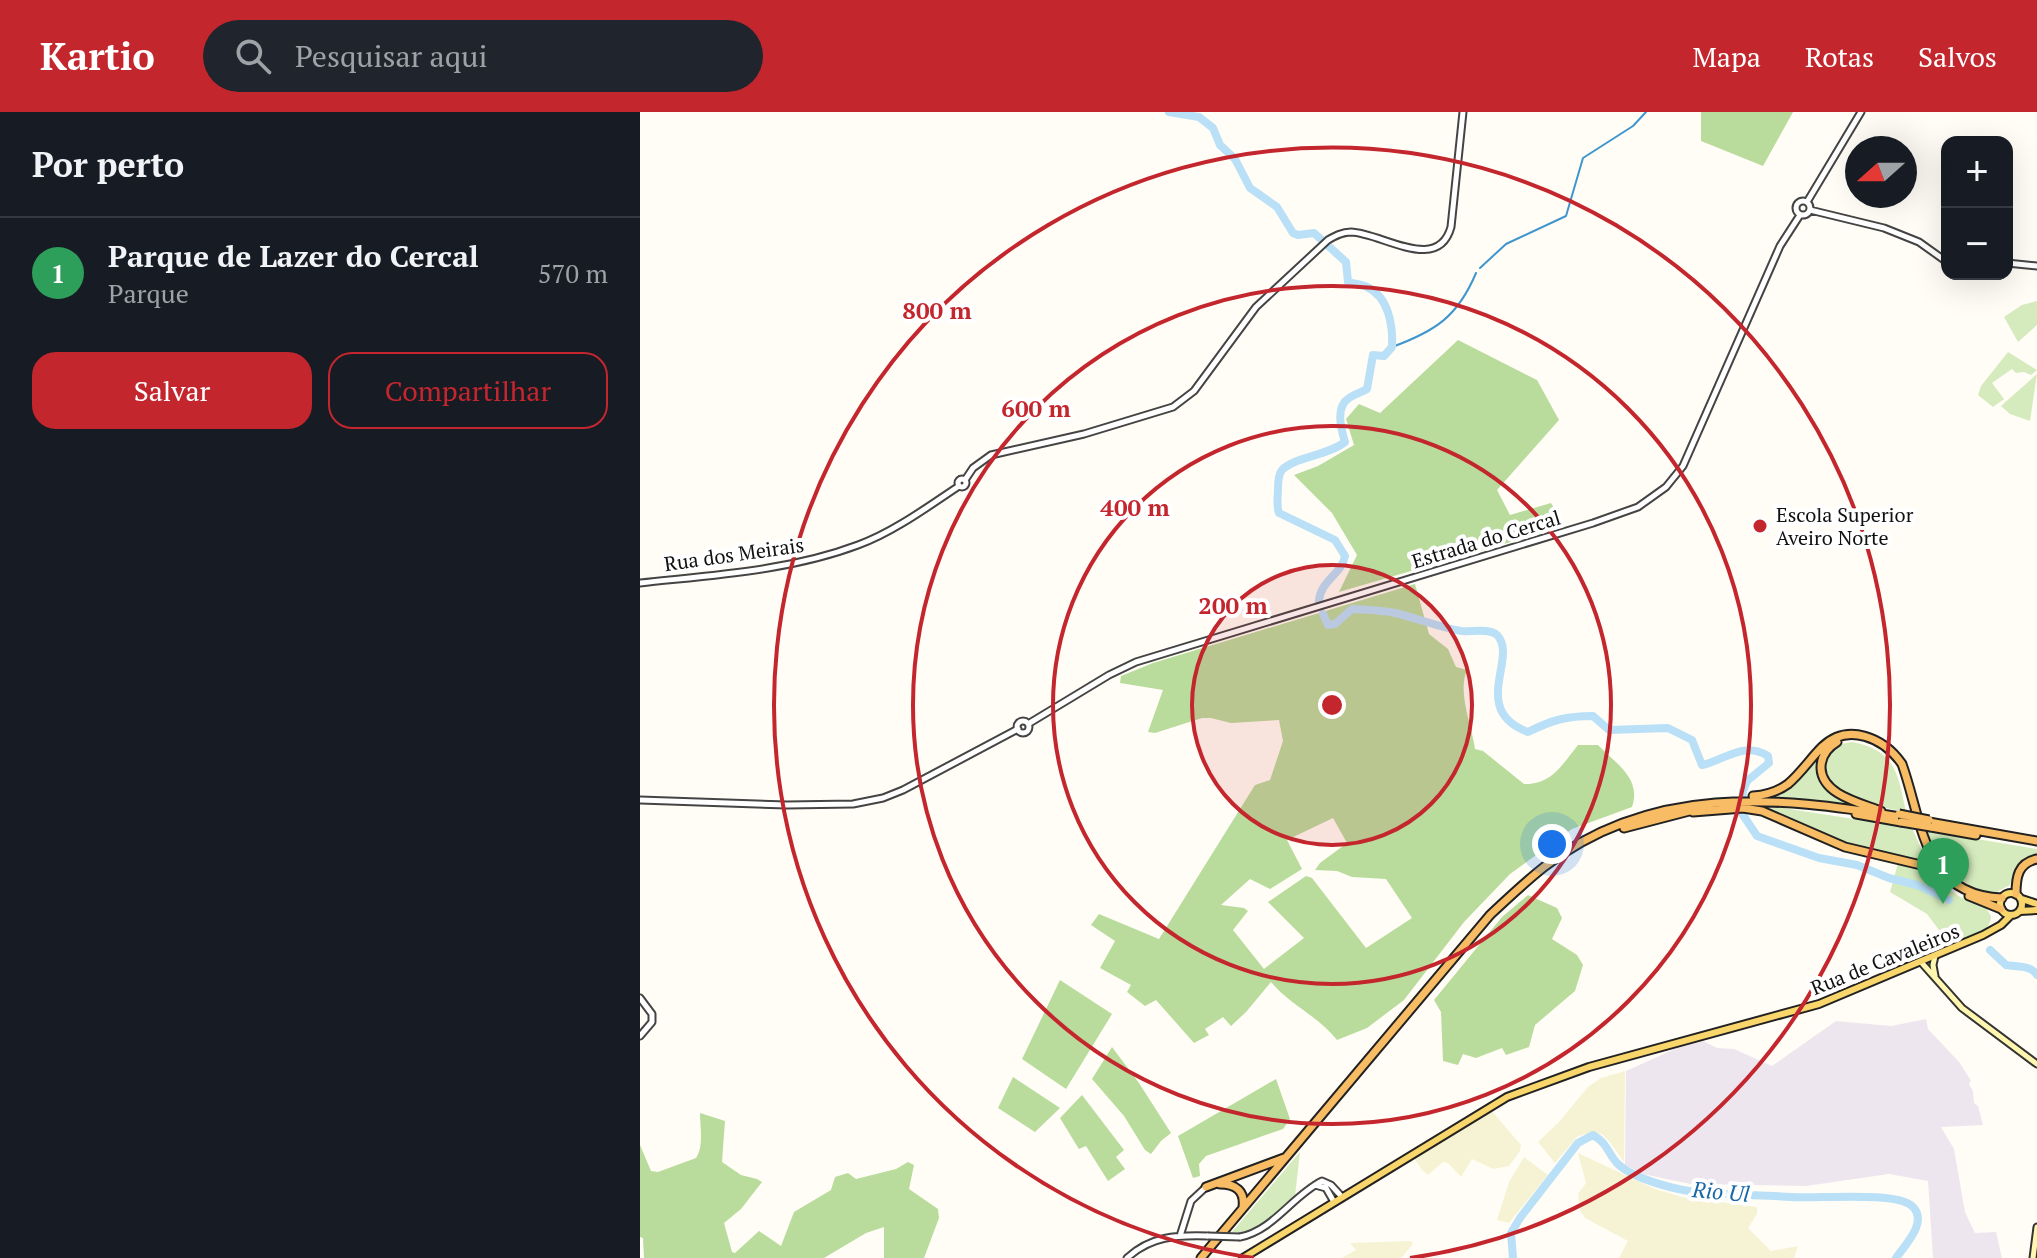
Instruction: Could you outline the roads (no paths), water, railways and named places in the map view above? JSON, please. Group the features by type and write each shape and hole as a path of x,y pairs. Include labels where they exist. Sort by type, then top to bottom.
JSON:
{"highway":[{"path":"1751,802 1786,785 1831,740 1851,735 1867,736 1894,752 1902,764 1924,843 1938,867 1963,888 2002,898"},
{"path":"1900,818 1852,800 1828,785 1822,775 1821,763 1825,752 1840,740 1865,739 1890,755 1902,777 1926,858 1943,878"},
{"path":"1751,802 1800,829 1845,847 1921,865 1970,896 2002,910"},
{"path":"1204,1258 1470,937 1526,882 1564,853 1607,831 1661,811 1698,804 1751,802 1900,818 2037,843"},
{"path":"1204,1258 1493,918 1532,882 1565,857 1622,829 1671,814 1733,803"},
{"path":"1930,823 2037,843"},
{"path":"2018,896 2017,875 2022,866 2037,859"},
{"path":"1206,1187 1269,1165 1289,1154"},
{"path":"1206,1187 1221,1184 1235,1186 1244,1200 1242,1210"}],"main road":[{"path":"1992,930 2002,910 2002,898 2008,894 2037,904"},
{"path":"2018,896 2023,905 2020,911"},
{"path":"2002,910 2011,915 2037,910"},
{"name":"Rua de Cavaleiros","path":"1243,1258 1507,1097 1603,1063 1789,1014 1983,935 2011,915"},
{"path":"1935,956 1933,965 1936,977"},
{"path":"1921,962 1968,1013 2037,1064"},
{"path":"2033,1258 2037,1227"}],"street":[{"name":"Rua dos Meirais","path":"640,583 785,566 861,544 959,486 960,480 965,480 973,468 991,455 1084,434 1173,407 1194,391 1256,307 1328,240 1338,234 1352,232 1418,250 1435,249 1441,245 1451,227 1463,112"},
{"path":"1807,202 1861,112"},
{"path":"1807,202 1803,200 1796,209 1800,215 1810,210"},
{"path":"1807,202 1810,210"},
{"path":"1810,210 1884,228 1919,242 1941,258"},
{"name":"Estrada do Cercal","path":"640,800 787,805 853,804 883,798 1018,729 1020,722 1028,724 1136,662 1638,507 1666,487 1691,454 1780,246 1800,215"},
{"path":"2013,264 2037,266"},
{"path":"640,998 652,1014 652,1022 640,1036"},
{"path":"1127,1258 1156,1239 1253,1234 1322,1181 1342,1197"},
{"path":"1314,1185 1326,1188 1334,1202"},
{"path":"1180,1236 1191,1201 1206,1187"},
{"path":"1185,1220 1190,1235"}],"waterway":[{"path":"1169,112 1199,117 1213,128 1220,145 1235,159 1250,188 1277,207 1293,233 1314,233 1346,262 1348,282 1374,292 1388,313 1392,347 1384,356 1373,355 1367,389 1349,398 1342,407 1340,418 1345,442 1287,466 1279,476 1279,513 1335,540 1345,556 1340,568 1323,588 1319,601"},
{"path":"1480,268 1506,244 1566,216 1583,158 1633,126 1646,112"},
{"path":"1392,347 1421,335 1444,320 1461,300 1476,273"},
{"path":"1323,614 1328,625 1335,624 1352,609 1395,613 1461,631 1494,633 1502,645 1503,656 1498,697 1501,711 1511,722 1528,732 1559,720 1593,716 1609,730 1668,728 1692,740 1702,765 1742,751 1750,750 1768,756 1769,763 1747,781 1743,791 1741,812 1757,836 1819,858 1857,865 1917,885 1949,900"},
{"path":"1990,950 2006,965 2027,968 2037,975"},
{"name":"Rio Ul","path":"1513,1258 1511,1233 1520,1218 1578,1143 1593,1135 1623,1168 1641,1178 1675,1188 1719,1194 1873,1197 1903,1201 1912,1206 1918,1219 1914,1233 1896,1258"}],"place":[{"name":"Escola Superior Aveiro Norte","path":"1760,526"},
{"name":"Parque de Lazer do Cercal","path":"1943,904"}]}
